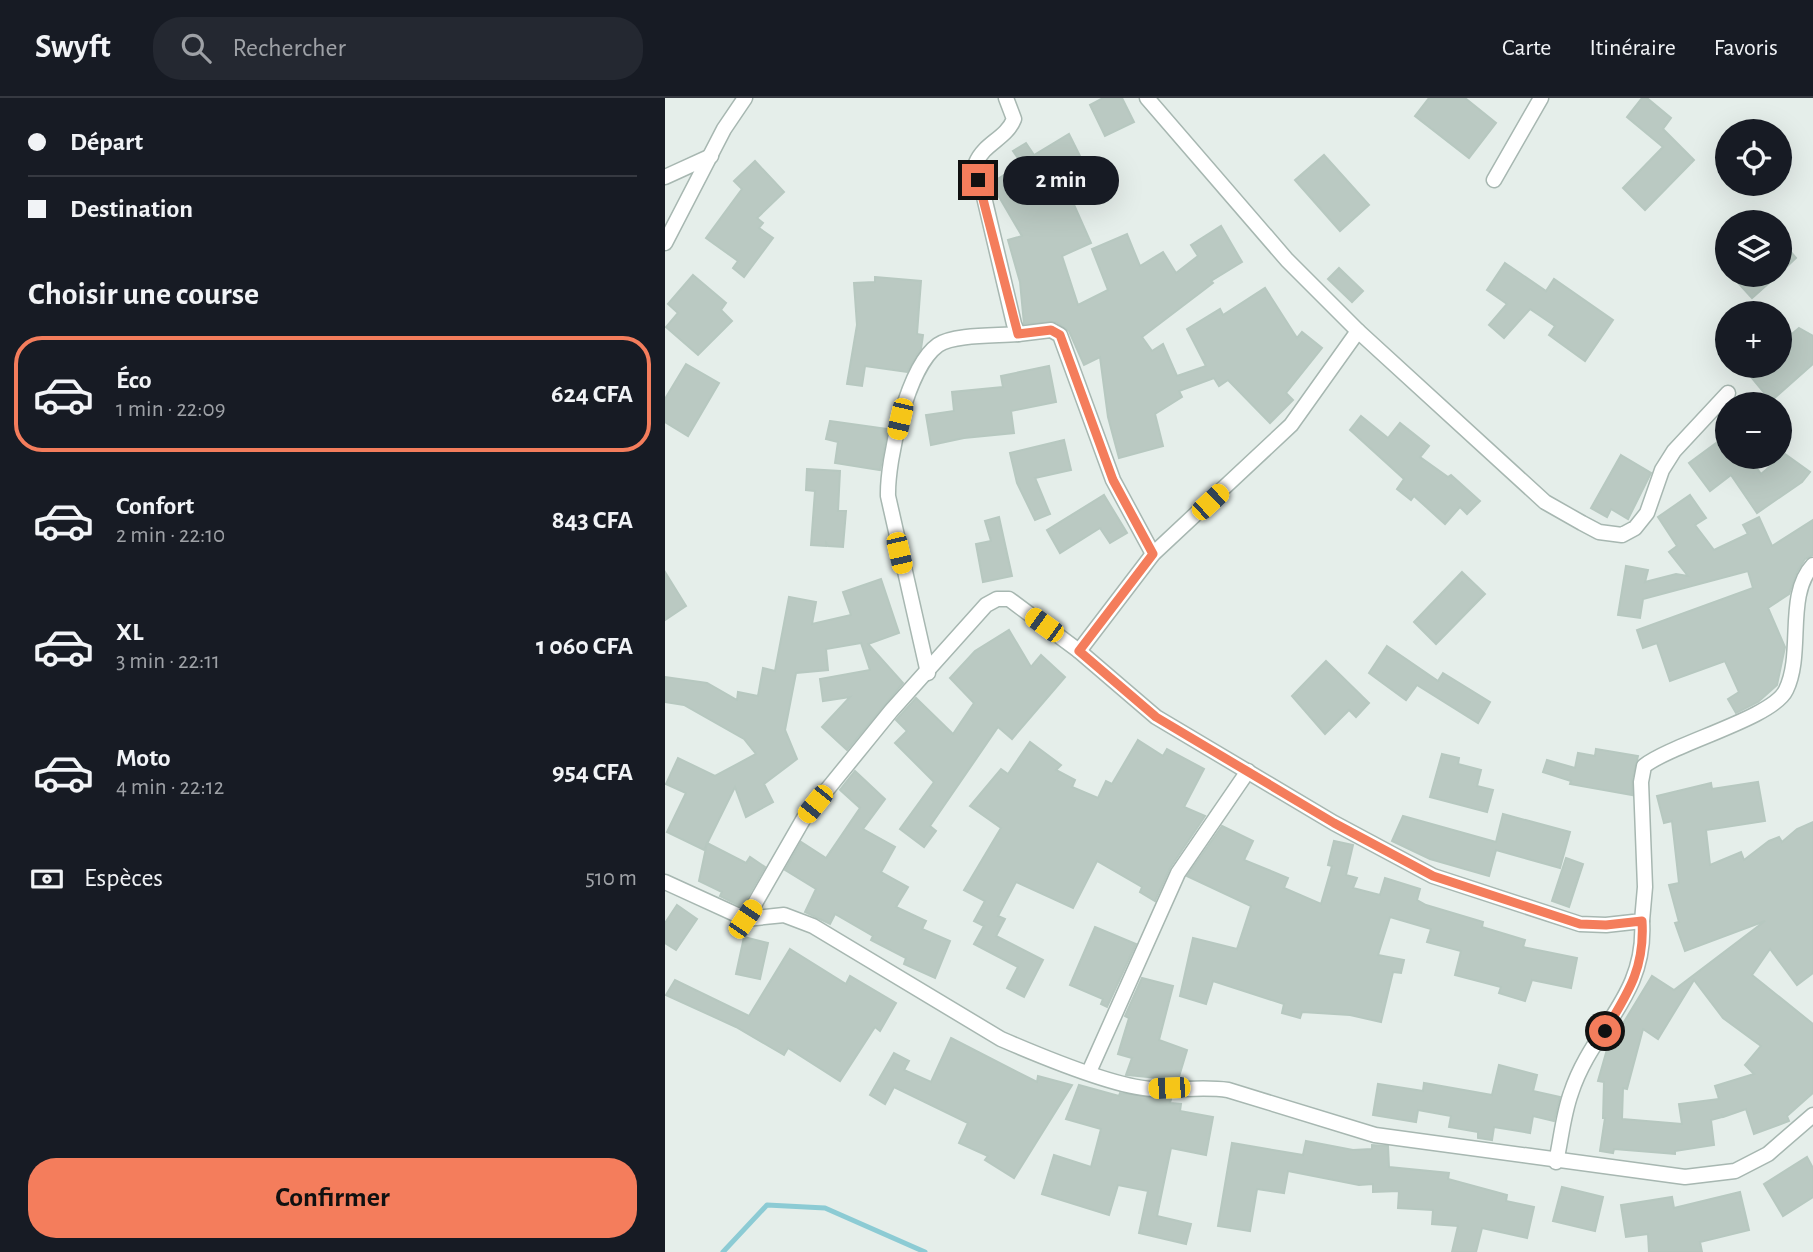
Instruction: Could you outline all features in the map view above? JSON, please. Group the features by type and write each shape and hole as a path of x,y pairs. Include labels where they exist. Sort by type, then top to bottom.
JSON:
{"street":[{"path":"665,243 745,98"},
{"path":"1006,98 1014,119 1010,130 982,150 976,163 1018,334"},
{"path":"1147,98 1287,260 1358,331 1545,502 1599,531 1622,535 1635,528 1647,513 1662,470 1674,451 1715,407"},
{"path":"1494,180 1541,98"},
{"path":"665,177 711,156"},
{"path":"928,673 888,496 887,472 910,390 937,345 955,339 1051,330 1060,335 1113,480 1153,554"},
{"path":"1079,651 1153,554 1291,425 1358,331"},
{"path":"1556,1162 1571,1093 1629,991 1644,947 1641,782 1644,766 1661,754 1756,713 1786,691 1799,613 1799,587 1813,565"},
{"path":"745,919 804,818 891,711 928,673 986,605 997,598 1009,599 1079,651 1156,717 1334,823 1433,876 1580,924 1606,925 1642,921"},
{"path":"1089,1072 1178,873 1248,771"},
{"path":"665,881 745,919 784,915 813,926 1001,1038 1089,1072 1150,1089 1207,1087 1229,1090 1375,1135 1556,1162 1685,1177 1735,1171 1768,1154 1813,1115"}],"building":[{"path":"1103,98 1122,98 1134,122 1105,136 1090,105"},
{"path":"1429,98 1465,98 1496,123 1469,158 1415,116"},
{"path":"1642,98 1647,98 1671,118 1663,129 1694,160 1645,210 1623,188 1663,147 1627,117"},
{"path":"1069,134 1095,186 1071,198 1091,243 1062,256 1078,305 1108,290 1092,249 1127,234 1140,266 1163,252 1176,273 1198,256 1191,245 1221,226 1242,262 1211,281 1213,283 1142,337 1152,351 1163,344 1177,376 1206,366 1187,329 1220,309 1223,315 1265,288 1297,338 1302,332 1322,348 1286,393 1293,400 1270,423 1228,380 1219,386 1214,378 1179,391 1182,397 1155,414 1163,446 1119,458 1108,417 1100,357 1084,365 1069,331 1056,322 1024,324 1020,282 1008,240 1022,236 991,183 1022,164 1013,151 1026,143 1034,155"},
{"path":"1324,155 1369,205 1340,231 1295,180"},
{"path":"755,161 784,192 757,218 763,223 759,228 773,238 744,277 733,268 738,261 706,238 742,189 734,181"},
{"path":"1505,263 1546,291 1554,279 1613,320 1585,361 1549,335 1555,326 1530,309 1504,338 1489,325 1507,304 1487,290"},
{"path":"1339,268 1363,291 1352,302 1328,279"},
{"path":"693,275 726,303 721,310 732,321 698,355 666,327 678,313 668,304"},
{"path":"875,277 921,281 917,334 923,335 921,349 907,372 865,366 862,386 847,384 857,325 854,283 875,282"},
{"path":"1742,287 1764,287 1752,298"},
{"path":"1799,328 1813,336 1813,364 1781,392 1764,392 1752,378 1792,378 1792,334"},
{"path":"686,364 719,383 688,436 665,422 665,399"},
{"path":"1049,366 1056,402 1011,411 1014,433 964,438 931,445 926,415 954,411 952,392 1003,387 1001,376"},
{"path":"1361,416 1388,438 1400,423 1429,446 1420,457 1448,477 1451,475 1480,501 1467,514 1460,507 1445,524 1414,496 1411,500 1397,489 1404,479 1350,430"},
{"path":"830,421 888,429 880,470 835,463 838,442 826,439"},
{"path":"1064,440 1071,470 1035,478 1050,514 1035,520 1017,483 1010,453"},
{"path":"1715,444 1715,469 1757,469 1761,474 1767,469 1792,469 1792,459 1810,472 1802,482 1757,513 1731,475 1710,491 1689,463"},
{"path":"1621,455 1651,473 1628,519 1611,509 1607,517 1591,508"},
{"path":"807,469 840,471 838,511 846,511 843,547 828,546 826,543 826,546 811,545 815,491 806,490"},
{"path":"1104,495 1127,533 1110,543 1100,528 1060,553 1047,530"},
{"path":"1690,495 1706,518 1695,525 1714,550 1748,534 1743,525 1759,517 1772,546 1813,520 1813,555 1805,559 1797,572 1789,594 1768,608 1785,647 1777,685 1758,702 1736,713 1728,699 1739,692 1725,661 1670,681 1657,643 1643,648 1637,630 1753,588 1748,571 1643,599 1640,618 1618,615 1626,566 1648,570 1645,582 1676,574 1688,576 1669,552 1677,546 1658,517"},
{"path":"999,517 1012,576 983,582 976,544 991,541 985,521"},
{"path":"665,572 686,606 665,620"},
{"path":"1462,572 1485,594 1436,644 1414,622"},
{"path":"881,579 899,633 868,644 903,683 847,750 822,727 850,697 823,701 820,679 870,670 861,643 826,649 828,670 796,673 785,730 797,759 764,784 773,802 746,817 735,787 704,850 667,832 686,793 666,784 678,758 715,776 756,754 744,739 684,705 665,702 665,677 707,683 737,700 738,692 758,696 763,668 775,671 789,597 816,602 812,624 851,615 843,592"},
{"path":"1009,630 1031,667 1041,655 1065,677 1012,739 998,727 930,826 936,831 924,847 900,829 934,782 895,743 907,731 896,720 916,698 953,734 974,703 950,678 975,651"},
{"path":"1387,646 1438,681 1443,673 1490,702 1478,723 1417,685 1406,700 1369,673"},
{"path":"1326,661 1369,703 1356,717 1349,710 1325,734 1292,696"},
{"path":"1138,740 1163,756 1167,749 1204,769 1184,807 1205,816 1170,868 1155,901 1140,892 1142,887 1097,861 1073,908 1016,882 998,916 1005,919 996,936 1043,960 1024,997 1007,988 1018,967 974,944 984,926 974,921 985,901 964,890 1001,828 970,806 1001,769 1008,774 1030,742 1061,765 1056,770 1075,780 1072,787 1098,798 1106,781 1112,784"},
{"path":"1596,749 1638,756 1632,780 1632,795 1570,784 1571,781 1543,772 1547,760 1575,768 1578,753 1595,756"},
{"path":"1442,754 1459,758 1458,764 1481,770 1477,786 1493,790 1487,812 1430,797"},
{"path":"855,771 885,799 863,829 895,847 881,872 908,887 896,907 926,921 922,929 950,941 935,978 904,964 906,958 871,940 873,936 835,914 830,924 805,912 816,889 785,870 801,842 826,858 860,808 840,790"},
{"path":"1758,782 1765,821 1706,830 1710,865 1741,852 1744,860 1769,841 1779,837 1782,842 1797,829 1813,822 1813,973 1797,985 1770,949 1752,975 1813,1024 1813,1093 1787,1116 1789,1121 1754,1134 1746,1109 1723,1117 1721,1114 1722,1117 1711,1120 1714,1145 1675,1151 1675,1154 1614,1149 1613,1153 1600,1151 1605,1118 1604,1082 1598,1081 1610,1039 1616,1035 1652,976 1674,990 1765,921 1685,951 1675,923 1679,922 1669,885 1679,883 1672,821 1664,823 1657,796 1711,783 1712,789","holes":["1694,980 1723,1018 1761,1046 1745,1065 1754,1074 1715,1086 1719,1099 1679,1104 1682,1124 1622,1119 1623,1088 1627,1089 1643,1029 1658,1039"]},
{"path":"1503,814 1570,832 1560,868 1496,850 1489,876 1430,859 1392,841 1403,816 1496,842"},
{"path":"1222,826 1253,841 1244,860 1288,878 1284,888 1321,904 1332,866 1328,865 1334,841 1353,845 1346,875 1357,878 1353,888 1380,895 1385,878 1420,889 1417,900 1426,905 1483,922 1482,927 1525,940 1523,947 1577,958 1571,988 1532,980 1525,1001 1499,993 1501,987 1455,975 1461,951 1427,942 1431,929 1390,917 1378,955 1404,960 1401,973 1393,972 1381,1022 1350,1015 1302,1012 1300,1018 1282,1013 1284,1004 1213,981 1206,1004 1180,996 1193,938 1237,949 1251,906 1187,876"},
{"path":"707,843 746,863 750,857 765,867 742,907 720,896 722,892 699,881"},
{"path":"1566,858 1583,864 1569,907 1552,901"},
{"path":"677,905 697,919 676,950 665,943 665,923"},
{"path":"1095,927 1136,944 1107,1007 1101,1004 1103,999 1070,985"},
{"path":"744,937 768,943 760,979 736,974"},
{"path":"790,949 846,984 850,976 896,1003 880,1031 875,1027 840,1081 788,1048 784,1055 736,1027 666,995 675,980 749,1016"},
{"path":"1142,978 1173,986 1159,1040 1187,1050 1178,1080 1126,1075 1132,1058 1118,1054 1129,1018 1125,1016"},
{"path":"951,1038 1037,1082 1038,1076 1072,1085 1014,1178 985,1160 988,1156 959,1143 968,1123 894,1087 885,1104 870,1095 894,1053 909,1061 904,1070 931,1082"},
{"path":"1499,1065 1537,1075 1533,1091 1560,1097 1554,1121 1533,1116 1530,1133 1494,1127 1492,1140 1478,1138 1478,1132 1449,1127 1451,1116 1418,1110 1416,1122 1373,1115 1378,1084 1423,1091 1424,1083 1492,1095"},
{"path":"1079,1085 1119,1096 1120,1093 1171,1099 1170,1103 1181,1104 1180,1111 1213,1117 1206,1155 1171,1148 1157,1216 1191,1224 1186,1244 1139,1233 1148,1191 1118,1185 1109,1215 1042,1194 1054,1155 1091,1167 1101,1129 1066,1119"},
{"path":"1306,1141 1353,1150 1372,1149 1372,1145 1388,1146 1389,1167 1449,1173 1448,1179 1507,1195 1506,1201 1534,1207 1527,1238 1482,1228 1476,1252 1452,1252 1458,1226 1432,1224 1433,1210 1398,1208 1399,1191 1373,1192 1373,1184 1359,1185 1288,1171 1284,1193 1257,1189 1250,1231 1218,1226 1232,1143 1303,1155"},
{"path":"1807,1157 1813,1168 1813,1197 1783,1216 1764,1184"},
{"path":"1562,1187 1603,1197 1595,1231 1553,1221"},
{"path":"1740,1192 1749,1230 1700,1242 1702,1252 1649,1252 1648,1234 1626,1237 1621,1205 1672,1197 1674,1208"}],"waterway":[{"path":"723,1252 767,1205 825,1208 925,1252"}],"route":[{"path":"978,180 1018,334 1051,330 1060,335 1113,480 1153,554 1079,651 1156,717 1334,823 1433,876 1580,924 1606,925 1642,921 1644,947 1639,968 1629,991 1605,1031"}]}
